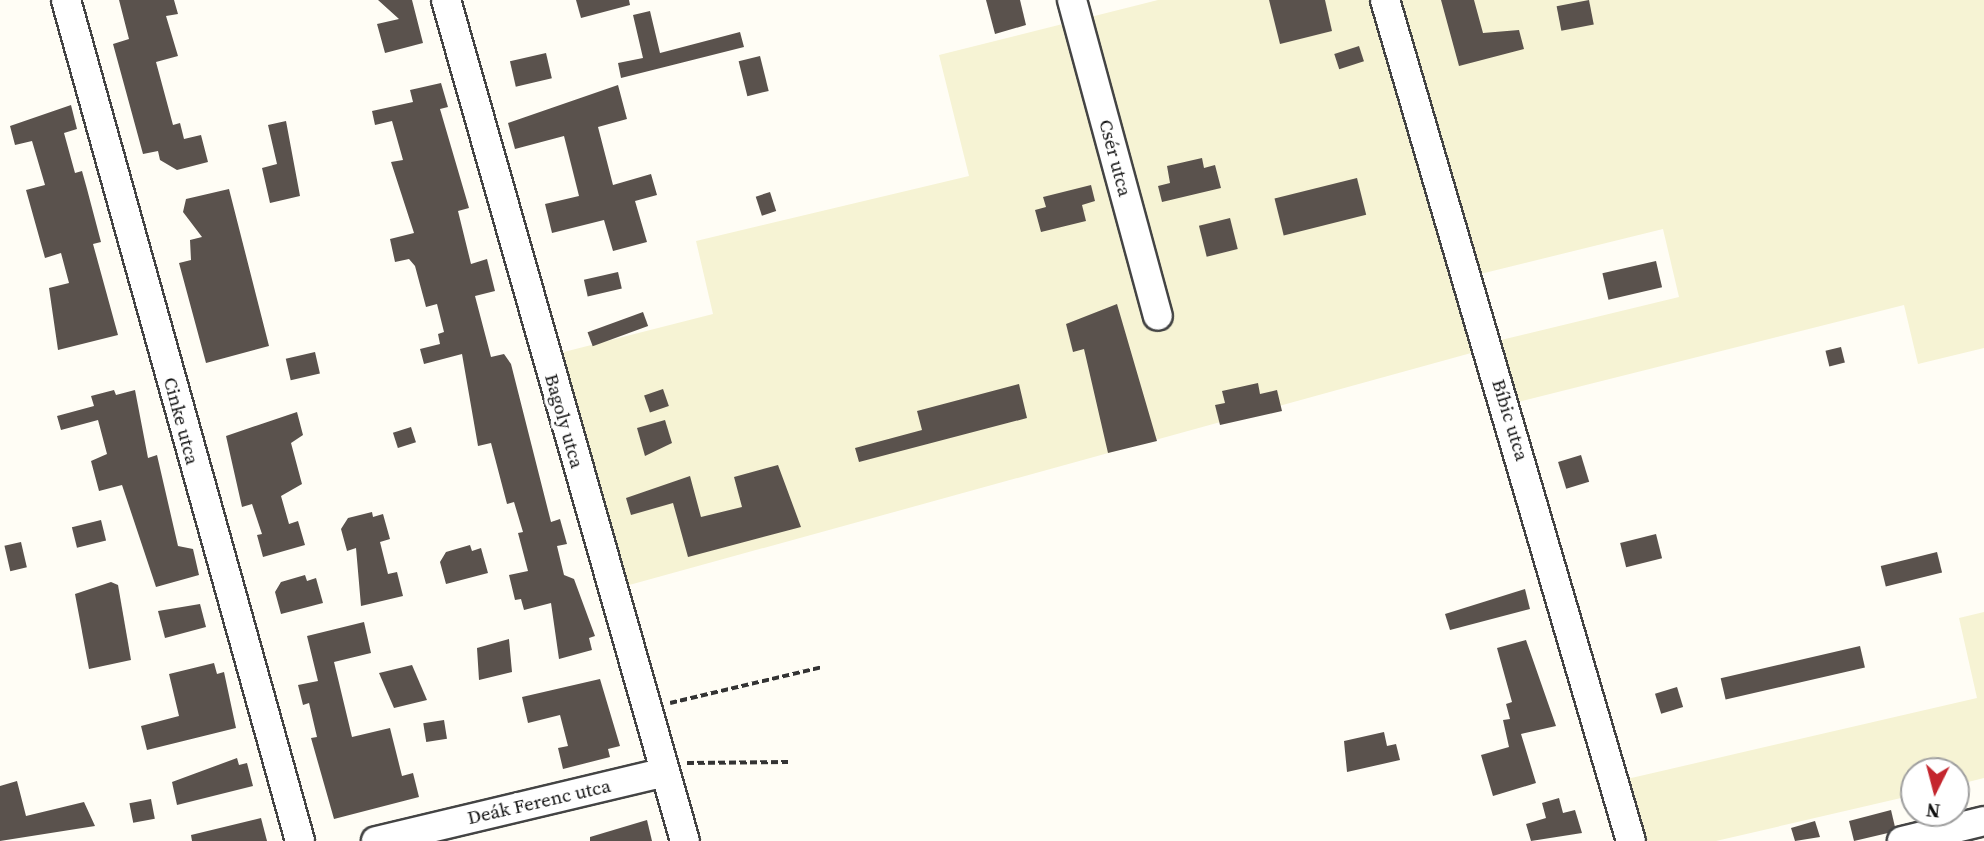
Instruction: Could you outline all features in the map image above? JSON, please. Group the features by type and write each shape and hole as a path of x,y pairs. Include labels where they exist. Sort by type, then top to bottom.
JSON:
{"street":[{"name":"Cinke utca","path":"66,0 300,841"},
{"name":"Bagoly utca","path":"446,0 661,769 685,841"},
{"name":"Csér utca","path":"1072,0 1158,316"},
{"name":"Bíbic utca","path":"1385,0 1631,841"},
{"name":"Deák Ferenc utca","path":"376,841 661,769"},
{"path":"1902,841 1984,821"}],"path":[{"path":"645,708 822,667"},
{"path":"661,769 788,762"}],"shaded area":[{"path":"1158,0 1984,0 1984,348 1918,364 1904,305 1518,402 1501,340 1679,297 1663,229 1460,279 1482,350 622,587 556,354 713,314 696,241 969,176 939,55"},
{"path":"1984,612 1984,778 1970,782 1970,757 1900,757 1900,798 1716,841 1631,841 1614,782 1977,698 1959,618"}],"building":[{"path":"119,0 174,0 178,14 166,16 178,56 156,62 173,125 180,123 184,139 201,135 208,162 177,170 160,160 158,151 143,154 113,44 129,39"},
{"path":"378,0 412,0 423,43 385,53 377,24 399,19"},
{"path":"576,0 629,0 630,5 581,18"},
{"path":"986,0 1020,0 1026,25 995,34"},
{"path":"1269,0 1325,0 1332,31 1280,44"},
{"path":"1441,0 1474,0 1483,33 1519,30 1524,49 1459,66"},
{"path":"1589,0 1594,25 1561,31 1557,6"},
{"path":"650,11 660,53 740,32 744,47 621,78 618,63 643,58 633,15"},
{"path":"1359,46 1364,61 1339,69 1334,54"},
{"path":"546,53 552,78 516,87 510,61"},
{"path":"760,56 769,91 747,96 739,61"},
{"path":"441,83 448,107 440,109 469,208 458,211 471,264 487,259 495,291 475,296 491,357 504,354 511,364 551,522 560,519 567,544 557,546 564,575 574,579 595,636 589,638 592,650 559,659 551,603 524,610 521,599 515,600 509,575 528,571 518,533 523,532 514,502 507,504 491,443 478,446 462,354 424,364 420,349 440,344 438,334 444,332 437,304 426,307 415,266 409,259 395,262 390,239 414,233 391,162 403,160 392,121 375,125 372,111 413,102 410,90"},
{"path":"618,85 627,119 598,127 613,185 651,174 657,195 635,201 647,242 613,251 604,220 552,233 545,204 579,196 564,136 515,149 508,123"},
{"path":"71,105 77,129 64,133 75,173 82,171 87,189 101,242 93,244 118,335 58,350 49,288 69,283 61,253 45,258 26,190 45,185 32,141 15,145 10,126"},
{"path":"286,121 300,196 270,203 262,168 277,164 268,125"},
{"path":"1202,158 1204,168 1215,165 1221,188 1162,202 1158,186 1170,183 1167,166"},
{"path":"1357,178 1366,215 1284,235 1275,199"},
{"path":"1091,185 1095,201 1082,205 1086,221 1041,232 1035,210 1046,207 1043,197"},
{"path":"229,189 269,346 206,363 179,263 191,260 190,240 202,237 183,212 186,199"},
{"path":"770,192 776,211 762,216 756,197"},
{"path":"1230,218 1238,249 1207,257 1199,226"},
{"path":"1656,261 1662,287 1608,300 1602,273"},
{"path":"618,272 622,289 588,296 584,280"},
{"path":"1117,304 1157,441 1108,453 1084,349 1073,352 1066,324"},
{"path":"643,312 648,326 593,346 588,332"},
{"path":"1841,347 1845,363 1829,366 1825,351"},
{"path":"315,352 320,373 291,380 286,359"},
{"path":"1258,383 1260,394 1277,390 1282,411 1220,425 1215,405 1225,403 1222,391"},
{"path":"1019,384 1027,418 859,462 855,448 922,430 917,411"},
{"path":"663,389 669,406 650,413 644,396"},
{"path":"114,390 116,395 135,390 148,458 157,455 178,546 193,549 199,575 156,587 122,485 99,491 91,461 107,454 98,420 61,430 57,416 94,406 91,396"},
{"path":"297,412 303,435 291,443 302,484 281,496 289,524 298,521 305,545 263,557 257,535 262,534 252,504 242,507 226,436"},
{"path":"665,420 672,443 645,456 637,428"},
{"path":"411,427 416,442 398,448 393,433"},
{"path":"1581,455 1589,482 1566,489 1558,462"},
{"path":"778,465 801,527 688,557 673,503 631,515 626,498 690,476 701,517 742,507 734,477"},
{"path":"372,512 373,517 383,514 390,539 380,542 388,574 397,572 403,596 361,606 356,548 347,551 341,529 348,518"},
{"path":"101,520 106,540 77,548 72,527"},
{"path":"1656,534 1662,558 1626,567 1620,543"},
{"path":"21,542 27,567 10,571 4,546"},
{"path":"470,545 472,551 481,548 488,573 446,584 440,562 446,552"},
{"path":"1937,552 1942,572 1886,586 1881,566"},
{"path":"305,575 307,581 316,578 323,603 281,614 275,592 281,582"},
{"path":"111,582 118,585 131,660 89,669 75,594"},
{"path":"1525,589 1530,609 1450,630 1445,614"},
{"path":"200,604 206,627 165,638 158,611"},
{"path":"364,622 371,653 334,662 352,737 390,728 402,776 413,773 419,797 334,819 311,738 317,737 309,703 303,705 298,685 318,681 307,636"},
{"path":"509,639 512,672 479,680 477,648"},
{"path":"1526,640 1556,726 1521,734 1536,783 1493,796 1481,755 1509,747 1503,720 1510,719 1506,704 1512,702 1497,648"},
{"path":"1860,646 1865,667 1726,700 1721,678"},
{"path":"214,663 217,674 224,672 236,728 147,750 141,726 179,716 169,674"},
{"path":"412,665 427,700 394,708 379,673"},
{"path":"600,679 620,746 608,749 610,757 563,769 558,748 568,746 560,715 528,723 522,697"},
{"path":"1677,687 1683,707 1661,714 1655,694"},
{"path":"444,720 447,739 426,742 423,723"},
{"path":"1384,732 1387,746 1396,744 1400,760 1347,772 1344,741"},
{"path":"237,758 239,765 247,763 253,786 177,805 172,782"},
{"path":"17,781 26,816 84,802 95,826 0,841 0,786"},
{"path":"1559,798 1563,813 1575,810 1582,833 1531,841 1526,824 1546,818 1542,803"},
{"path":"151,799 155,819 133,823 129,803"},
{"path":"1891,810 1895,827 1888,833 1854,841 1849,821"},
{"path":"261,818 267,841 192,841 191,835"},
{"path":"647,820 652,841 590,841 590,837"},
{"path":"1815,821 1820,837 1795,841 1791,828"}]}
